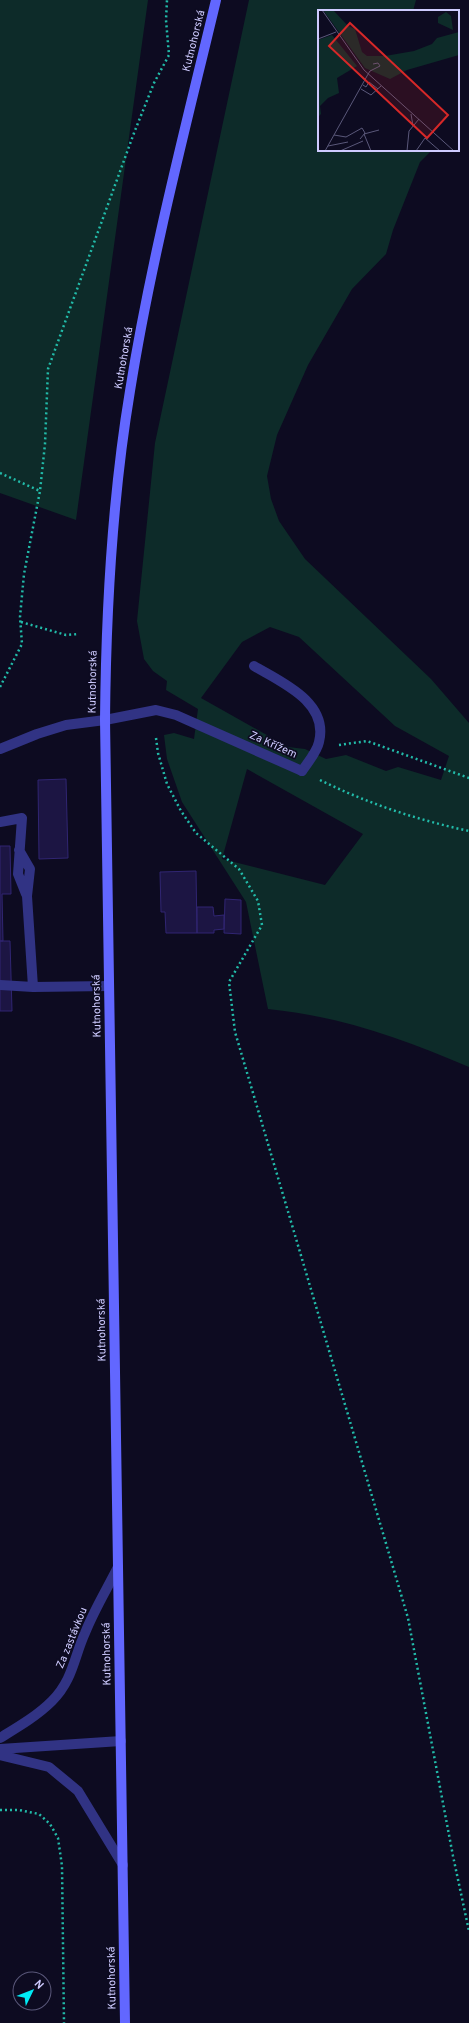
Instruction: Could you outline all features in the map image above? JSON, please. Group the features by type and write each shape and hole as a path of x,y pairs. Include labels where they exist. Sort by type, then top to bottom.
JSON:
{"main road":[{"name":"Kutnohorská","path":"125,2023 105,720 105,634 114,522 130,392 158,240 216,0"}],"street":[{"path":"254,666 294,690 308,702 317,717 320,731 319,743 302,771"},
{"name":"Za Křížem","path":"0,749 37,734 66,725 105,720 156,710 176,715 302,771"},
{"path":"0,822 22,818 18,874 27,896 33,987"},
{"path":"0,985 33,987 109,986"},
{"name":"Za zastávkou","path":"0,1738 40,1712 53,1700 66,1684 75,1665 84,1633 118,1567"},
{"path":"0,1749 120,1741"},
{"path":"0,1755 49,1767 78,1791 123,1865"}],"path":[{"path":"0,687 22,644 21,622 24,574 40,491 45,444 48,369 134,133 154,83 169,56 166,20 167,0"},
{"path":"0,473 40,491"},
{"path":"21,622 66,635 79,634"},
{"path":"156,738 158,754 167,784 181,811 196,833 239,869 258,901 262,925 229,982 235,1032 408,1618 452,1856 469,1931"},
{"path":"332,747 345,743 367,741 469,778"},
{"path":"302,771 348,794 408,815 469,831"},
{"path":"0,1810 19,1810 39,1814 50,1824 58,1838 62,1866 64,2023"}],"green space":[{"path":"0,0 148,0 76,520 0,493"},
{"path":"249,0 416,0 413,10 318,10 318,151 431,151 420,162 393,230 386,254 352,289 308,365 277,435 267,476 271,499 279,521 305,559 431,679 469,723 469,1067 420,1047 371,1030 320,1017 268,1009 246,902 182,802 167,759 164,735 174,733 194,739 198,709 166,690 167,681 153,671 144,659 137,621 155,443","holes":["270,627 299,637 395,726 449,756 441,780 398,767 386,771 346,755 326,759 305,749 288,747 201,698 242,642","247,769 363,834 325,885 222,859"]}],"building":[{"path":"66,779 68,858 39,859 38,780"},
{"path":"0,846 10,846 11,894 2,894 3,941 0,941"},
{"path":"196,871 197,933 166,933 165,912 161,912 160,872"},
{"path":"225,899 241,900 241,934 224,933"},
{"path":"197,907 213,907 214,916 224,915 224,929 214,930 214,933 197,933"},
{"path":"0,941 10,941 12,1011 0,1011"}]}
